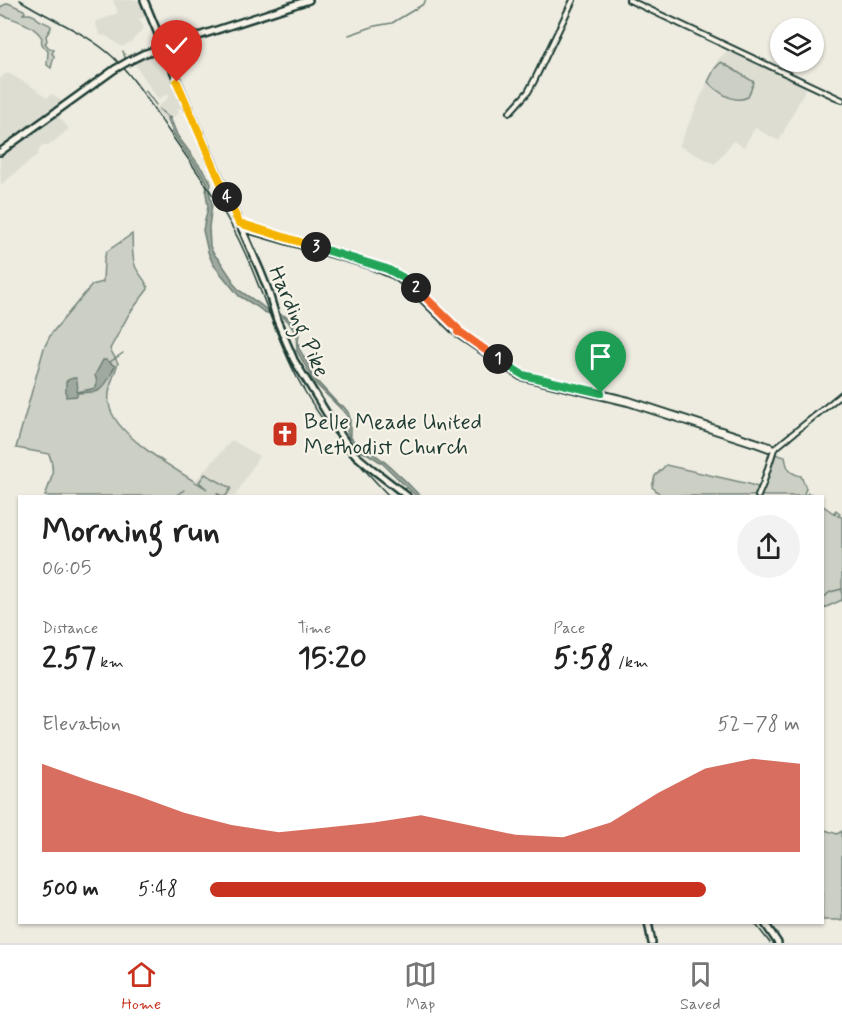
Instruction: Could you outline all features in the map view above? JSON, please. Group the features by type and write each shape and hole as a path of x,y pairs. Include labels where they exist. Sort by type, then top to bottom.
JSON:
{"main road":[{"name":"Harding Pike","path":"144,0 260,270 294,360 348,446 361,460 406,495"},
{"path":"0,152 115,69 134,58 309,0"},
{"path":"510,112 528,92 573,0"},
{"path":"629,0 842,100"},
{"path":"154,50 159,44 159,37"},
{"path":"154,50 167,56"},
{"path":"239,223 394,274 424,299 455,332 518,375 537,382 629,400 772,448"},
{"path":"242,230 259,231"},
{"path":"759,495 772,448 842,394"},
{"path":"648,924 652,943"},
{"path":"765,924 778,943"}],"shaded area":[{"path":"113,0 141,0 147,16 139,19 144,28 132,41 122,47 106,36 100,35 95,22 118,13"},
{"path":"8,3 24,10 23,14 35,16 51,26 45,43 54,50 51,68 47,65 48,51 38,33 23,23 0,14 0,7"},
{"path":"729,49 770,68 770,72 777,72 807,86 779,141 755,128 744,147 733,141 715,164 679,146 719,59"},
{"path":"158,53 163,55 184,103 183,107 177,109 179,113 165,123 155,109 168,98 167,94 158,99 133,61"},
{"path":"721,62 754,82 748,97 732,98 721,93 708,82"},
{"path":"5,74 10,74 47,98 52,94 66,104 0,151 0,79"},
{"path":"57,114 69,129 48,146 42,145 37,155 1,185 0,155"},
{"path":"170,117 177,135 210,180 209,191 212,204 209,227 210,246 233,283 240,291 266,309 290,319 299,333 300,350 314,378 348,412 350,436 358,447 381,459 419,495 415,495 382,463 356,450 352,445 347,432 346,414 312,380 297,351 296,334 288,321 264,312 239,296 213,264 203,230 208,207 207,182 174,135 168,119"},
{"path":"132,234 134,264 148,289 129,314 110,349 118,363 109,393 113,415 122,428 149,452 207,489 199,482 205,474 231,488 227,495 216,493 219,495 45,495 52,471 49,454 16,448 44,348 51,334 92,285 103,282 106,252"},
{"path":"103,360 115,366 101,389 96,392 77,393 77,396 66,397 66,382 70,379 76,378 77,392 96,388 95,375"},
{"path":"232,440 259,456 236,495 218,495 195,481"},
{"path":"775,454 785,457 789,470 801,476 806,488 805,495 661,495 652,487 655,476 666,465 763,489"},
{"path":"824,506 836,515 834,512 836,510 840,514 838,516 842,517 842,600 824,608"},
{"path":"824,830 837,834 842,831 842,921 824,920"}],"waterway":[{"path":"349,35 392,23 422,5 426,0"},
{"path":"123,51 126,61"},
{"path":"145,90 156,105"},
{"path":"159,109 169,118"},
{"path":"110,362 123,353"},
{"path":"176,495 184,490"},
{"path":"824,597 830,592 842,589"}],"railway":[{"path":"20,0 103,48 136,84 229,222 252,269 284,351 309,399 364,470 388,495"},
{"path":"756,924 770,943"}],"place":[{"name":"Belle Meade United Methodist Church","path":"285,434"}],"route":[{"path":"177,82 239,223 387,269 417,289 458,329 458,332 518,373 601,393"}]}
